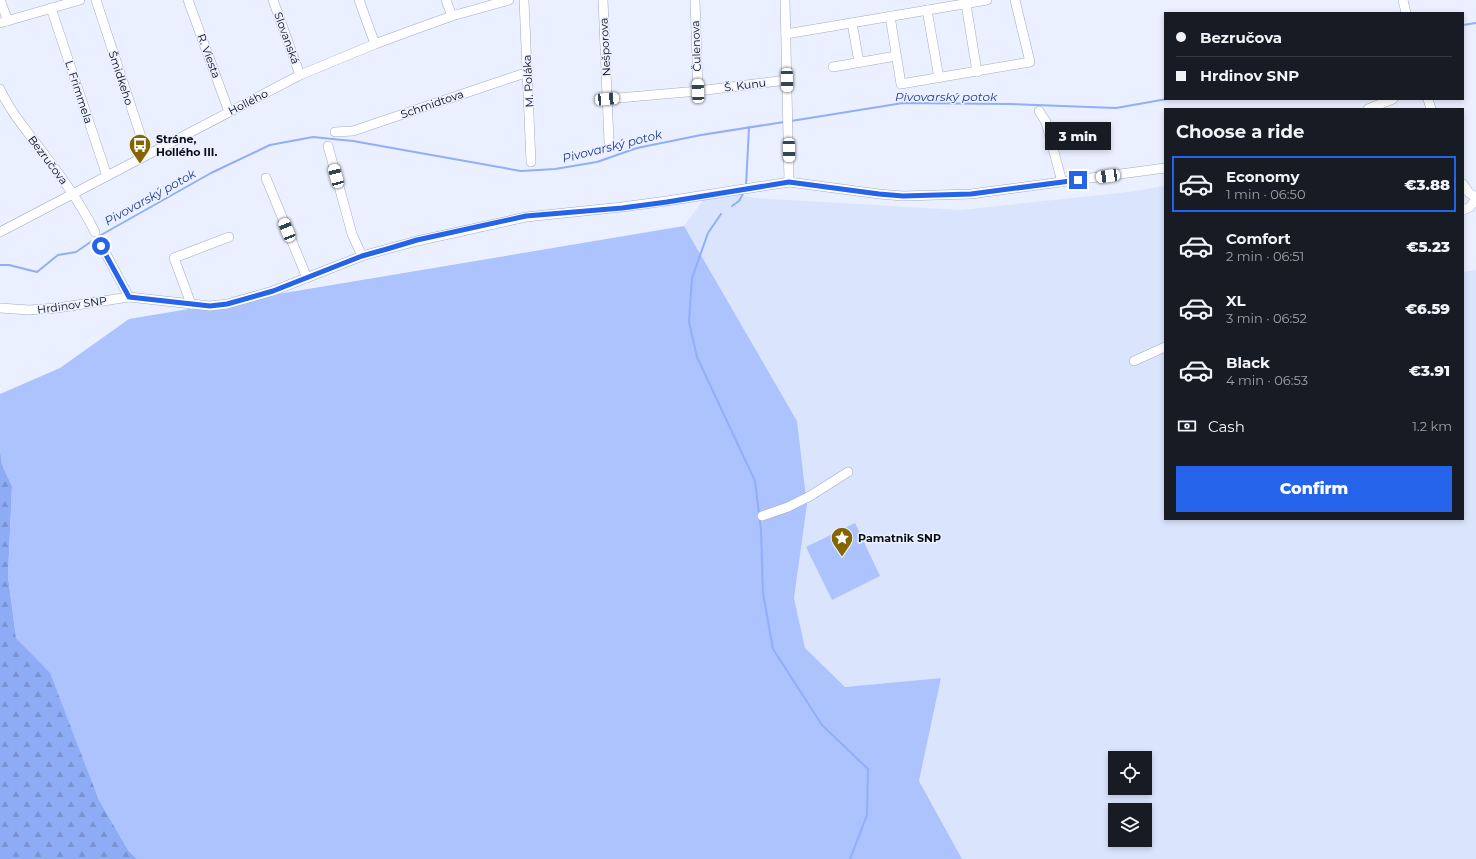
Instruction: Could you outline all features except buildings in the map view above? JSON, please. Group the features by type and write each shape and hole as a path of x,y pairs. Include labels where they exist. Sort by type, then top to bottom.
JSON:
{"street":[{"path":"0,0 4,22 51,8 65,2 80,0"},
{"name":"Šmidkeho","path":"96,0 146,155"},
{"name":"R. Viesta","path":"188,0 229,112"},
{"name":"Slovanská","path":"273,0 300,75"},
{"path":"359,0 375,44"},
{"path":"446,0 452,16"},
{"name":"Hollého","path":"0,232 300,75 375,44 452,16 509,0"},
{"name":"M. Poláka","path":"524,0 531,162"},
{"name":"Nešporova","path":"603,0 609,142"},
{"name":"Čulenova","path":"695,0 698,91"},
{"path":"785,0 789,182"},
{"path":"786,34 987,0"},
{"path":"890,16 902,84 1030,62 1014,0"},
{"path":"966,4 977,72"},
{"name":"L. Frimmela","path":"51,8 107,176"},
{"path":"927,10 939,78"},
{"path":"852,23 859,62"},
{"path":"833,67 896,56"},
{"name":"Schmidtova","path":"335,132 353,131 528,72"},
{"name":"Š. Kunu","path":"607,99 698,91 787,80"},
{"name":"Bezručova","path":"0,89 7,105 86,213 129,297"},
{"path":"1370,108 1390,100"},
{"path":"1040,111 1046,122 1062,182"},
{"path":"328,146 352,234 362,256"},
{"name":"Hrdinov SNP","path":"0,308 29,310 57,308 129,297 210,306 227,304 273,291 362,256 417,240 526,216 622,208 789,182 903,196 971,194 1164,168"},
{"path":"266,178 307,278"},
{"path":"1464,186 1469,193 1476,198 1470,206 1464,209"},
{"path":"191,304 174,258 229,237"},
{"path":"1134,361 1164,347"},
{"path":"762,516 788,507 848,472"}],"shaded area":[{"path":"1164,186 1164,520 1464,520 1464,272 1476,270 1476,859 962,859 919,781 941,678 845,687 805,649 794,598 807,505 797,421 684,226 711,190 755,198 961,210 1128,192"},
{"path":"684,226 797,421 807,505 794,598 805,648 845,687 941,678 919,781 962,859 137,859 128,850 99,800 50,674 16,638 8,576 12,486 2,465 0,449 0,394 60,368 129,319"},
{"path":"855,523 880,576 832,600 806,547"}],"green space":[{"path":"0,449 2,465 12,486 8,576 16,638 50,673 99,800 128,850 137,859 0,859"}],"waterway":[{"name":"Pivovarský potok","path":"1464,25 1476,23"},
{"name":"Pivovarský potok","path":"791,121 903,103 1008,104 1116,108 1164,100"},
{"name":"Pivovarský potok","path":"0,265 9,265 37,272 58,255 76,252 101,235 211,173 270,145 313,137 353,141 521,171 555,169 597,162 637,148 701,135 784,122"},
{"path":"746,186 749,127"},
{"path":"732,206 739,201 744,192"},
{"path":"721,214 708,233 692,278 689,322 697,357 755,481 761,530 763,593 773,649 822,725 868,769 867,815 850,859"}],"place":[{"name":"Stráne, Hollého III.","path":"140,164"},
{"name":"Pamatnik SNP","path":"842,558"}],"route":[{"path":"101,246 129,297 210,306 246,300 362,256 417,240 526,216 622,208 789,182 903,196 971,194 1078,180"}]}
